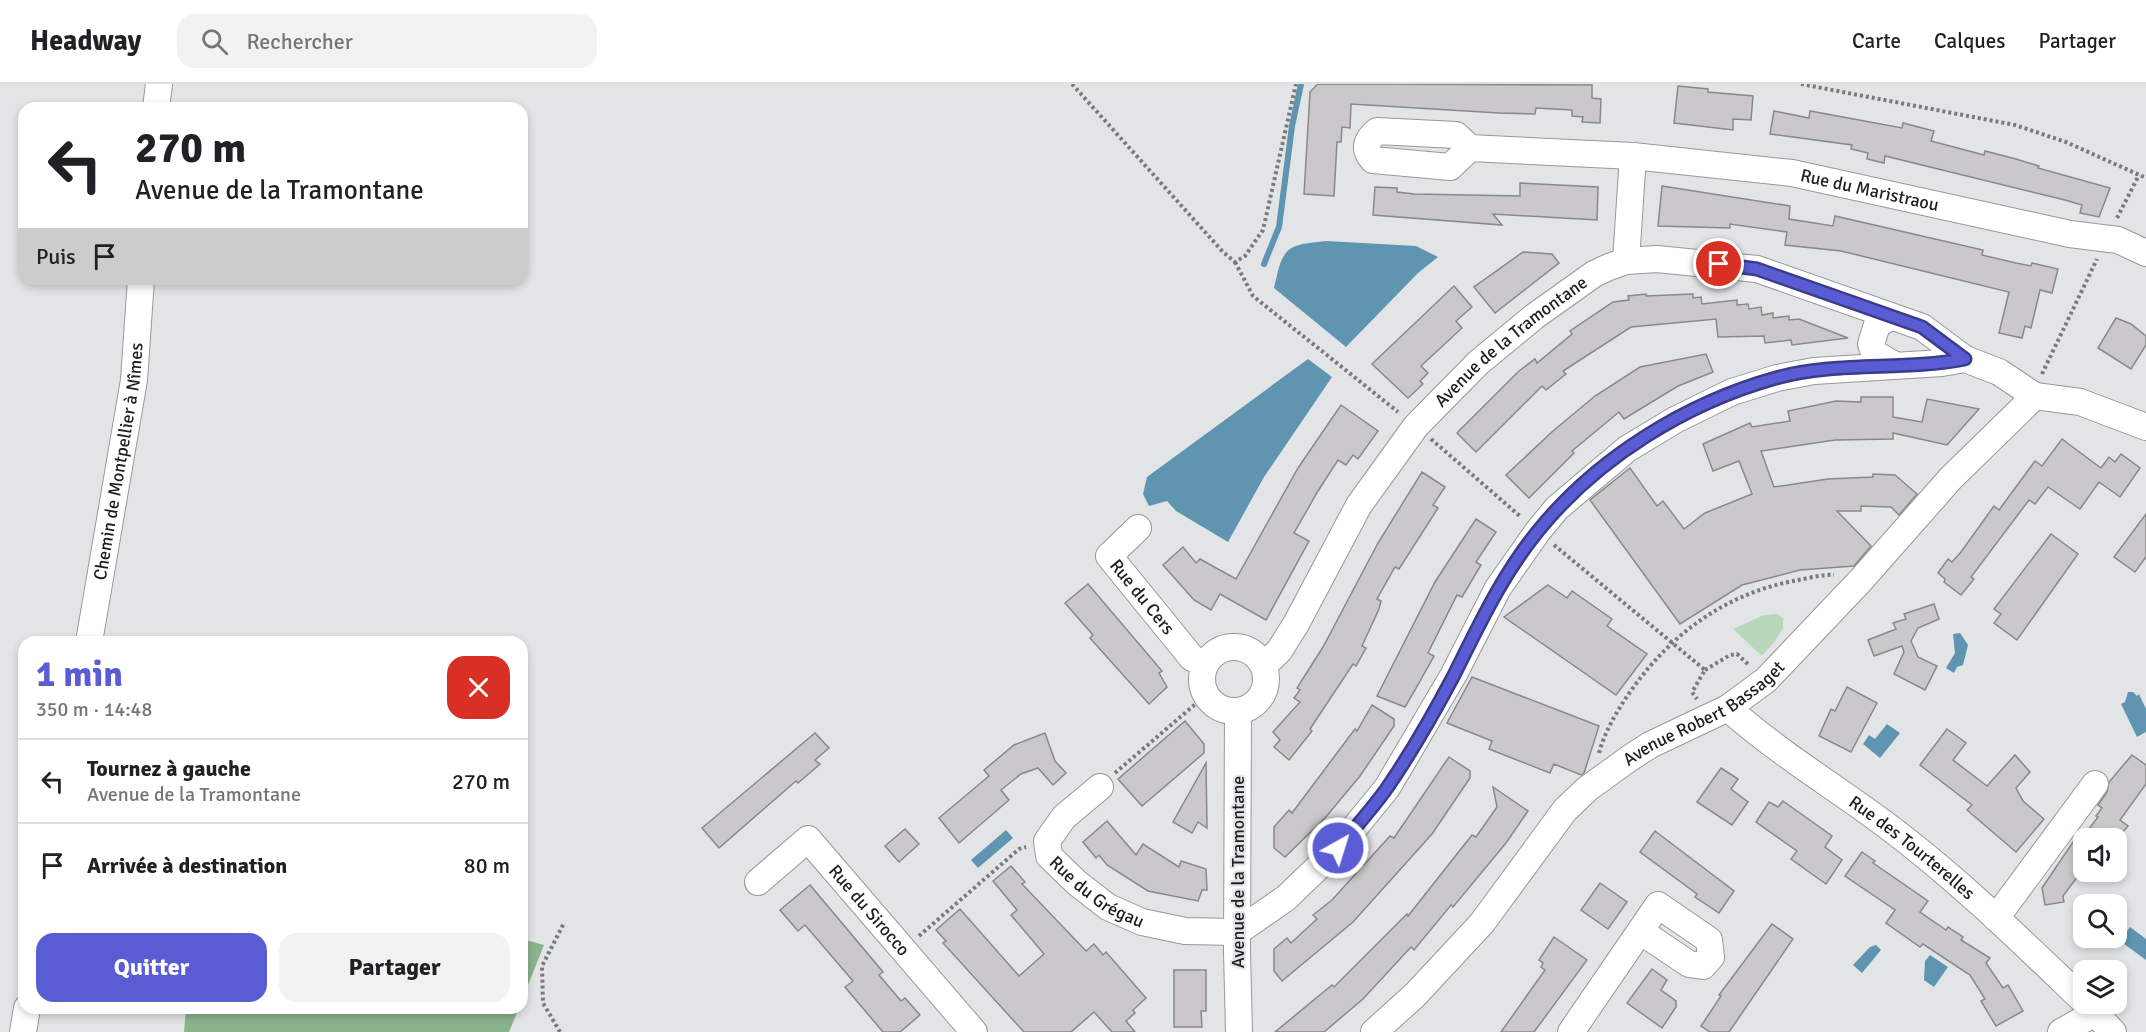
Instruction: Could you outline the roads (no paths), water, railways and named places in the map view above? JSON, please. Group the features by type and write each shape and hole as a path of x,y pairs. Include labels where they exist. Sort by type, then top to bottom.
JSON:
{"street":[{"path":"157,102 159,84"},
{"name":"Rue du Maristraou","path":"1470,148 1633,156 1792,173 2070,234 2118,240 2146,253"},
{"path":"1626,261 1633,156"},
{"name":"Avenue de la Tramontane","path":"1263,665 1279,651 1296,624 1359,506 1416,426 1478,363 1535,316 1594,274 1626,261 1668,259 1757,269 1933,333 1965,359"},
{"name":"Chemin de Montpellier à Nîmes","path":"90,636 134,381 141,285"},
{"path":"1890,317 1876,325 1871,344 1874,353 1893,364"},
{"path":"1237,932 1286,898 1338,848 1387,788 1444,693 1483,615 1504,579 1538,531 1591,478 1650,434 1732,392 1777,378 1814,371 1893,364 1941,363 1965,359 1999,372 2035,396 2080,402 2146,427"},
{"name":"Avenue Robert Bassaget","path":"1374,1032 1415,995 1482,923 1565,810 1594,784 1650,745 1718,713 1766,680 1861,580 1951,478 2035,396"},
{"name":"Rue du Cers","path":"1138,528 1109,556 1192,657 1206,663"},
{"path":"1230,647 1250,650 1263,665 1266,675 1263,694 1256,703 1238,711 1220,708 1206,695 1202,674 1206,663 1220,649 1230,647"},
{"name":"Avenue de la Tramontane","path":"1238,711 1239,1032"},
{"name":"Rue des Tourterelles","path":"1718,713 1752,729 1887,825 1963,886 2073,992"},
{"path":"1996,918 2095,784"},
{"name":"Rue du Grégau","path":"1100,787 1064,817 1047,841 1049,856 1077,884 1108,907 1142,922 1185,931 1237,932"},
{"name":"Rue du Sirocco","path":"758,882 808,839 974,1032"},
{"path":"1572,1032 1640,931"},
{"path":"23,1032 26,1014"},
{"path":"2061,1032 2080,1014"},
{"name":"Rue des Tourterelles","path":"2096,1014 2113,1032"}],"water":[{"path":"1326,241 1416,246 1438,257 1418,273 1346,347 1274,288 1280,264 1288,251 1301,244"},
{"path":"1308,359 1332,377 1264,477 1228,542 1176,511 1167,501 1149,506 1143,494 1147,477"},
{"path":"1960,633 1968,645 1963,665 1957,667 1954,673 1946,668 1955,653 1953,634"},
{"path":"2128,692 2133,692 2137,696 2139,694 2146,709 2146,732 2137,737 2121,704 2125,702"},
{"path":"1887,724 1900,733 1880,758 1863,744 1869,735 1875,739"},
{"path":"1006,830 1013,838 978,868 971,860"},
{"path":"2130,927 2146,939 2146,960 2127,946 2127,931"},
{"path":"1876,945 1881,950 1862,973 1853,965 1870,947"},
{"path":"1930,955 1948,967 1934,987 1924,980 1925,961"}],"waterway":[{"path":"1264,264 1279,227 1292,126 1301,84"}]}
